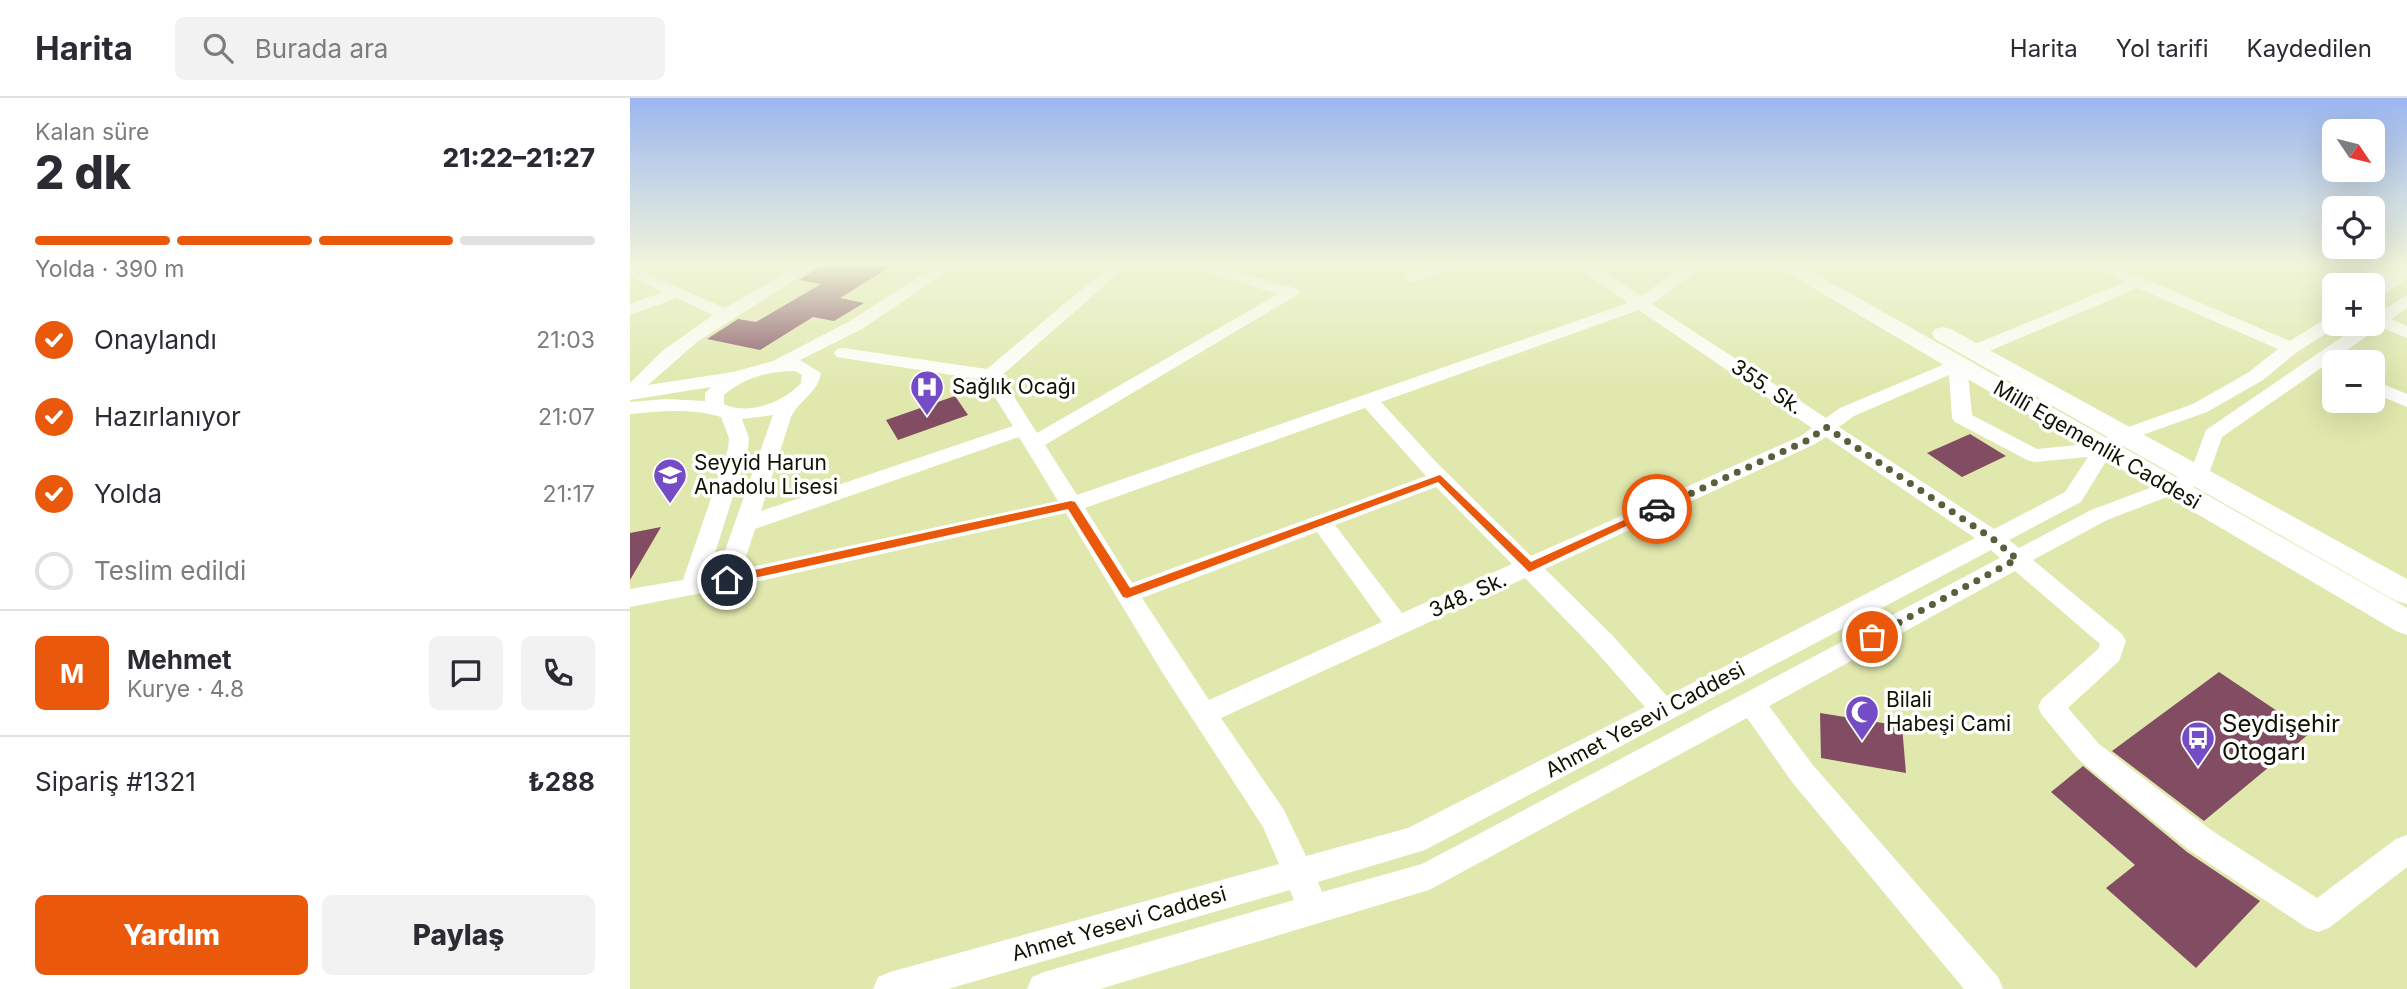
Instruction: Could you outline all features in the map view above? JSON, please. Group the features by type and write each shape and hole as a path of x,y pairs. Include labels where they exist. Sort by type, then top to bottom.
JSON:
{"main road":[{"name":"Millî Egemenlik Caddesi","path":"1867,308 2127,435 2407,593"},
{"name":"Millî Egemenlik Caddesi","path":"1886,308 2103,449 2407,623"}],"street":[{"path":"711,308 727,315"},
{"path":"630,394 651,368 674,349 739,308"},
{"path":"630,394 739,376 773,366 856,325 883,308"},
{"path":"630,408 666,405 759,412 789,402 804,392 842,353 905,308"},
{"path":"842,353 991,375 1070,308"},
{"path":"746,524 1029,437 1265,308"},
{"path":"630,598 727,580 1071,505 1631,308"},
{"name":"355. Sk.","path":"1646,308 1993,539 2017,559"},
{"name":"348. Sk.","path":"1203,714 1808,440 1847,412 2083,308"},
{"path":"2196,308 2291,348"},
{"path":"2385,315 2407,333"},
{"name":"Ahmet Yesevi Caddesi","path":"890,989 1414,840 2073,497 2103,449 2127,435 2200,408 2256,376 2291,348 2322,329"},
{"path":"2338,350 2351,336"},
{"path":"1966,358 1962,418 2034,456 2103,449"},
{"path":"773,366 805,367 813,373 812,382"},
{"path":"2199,477 2213,434 2322,366"},
{"path":"991,375 1203,714 1274,819 1314,909"},
{"path":"692,587 738,449 739,438 722,411 716,393 739,376"},
{"path":"2385,391 2407,401"},
{"path":"1368,399 1440,478 1664,710"},
{"path":"727,580 781,417 789,402"},
{"name":"Ahmet Yesevi Caddesi","path":"1044,989 1429,876 2099,515 2199,477"},
{"path":"1127,594 1440,478"},
{"path":"1321,522 1398,626"},
{"path":"2017,559 2113,641 2110,654 2050,707 2089,752 2200,840 2318,917 2407,849"},
{"path":"1751,702 1802,774 1986,989"}],"building":[{"path":"781,308 856,308 834,321 813,317 760,350 707,339 738,319 756,322"},
{"name":"Sağlık Ocağı","path":"955,396 968,415 898,440 886,420"},
{"path":"1970,434 2006,456 1962,477 1927,453"},
{"name":"Seyyid Harun Anadolu Lisesi","path":"661,527 630,580 630,533"},
{"path":"2219,672 2310,733 2204,821 2112,751"},
{"name":"Bilali Habeşi Cami","path":"1820,713 1902,726 1906,773 1821,758"},
{"path":"2083,766 2187,852 2260,901 2196,968 2106,888 2135,865 2051,792"}],"way so far":[{"path":"1657,509 1808,440 1826,427 1993,539 2017,559 1872,637"}],"place":[{"name":"Sağlık Ocağı","path":"927,417"},
{"name":"Seyyid Harun Anadolu Lisesi","path":"670,505"},
{"name":"Bilali Habeşi Cami","path":"1862,742"},
{"name":"Seydişehir Otogarı","path":"2198,768"}],"route":[{"path":"727,580 1071,505 1127,594 1440,478 1529,568 1657,509"}]}
